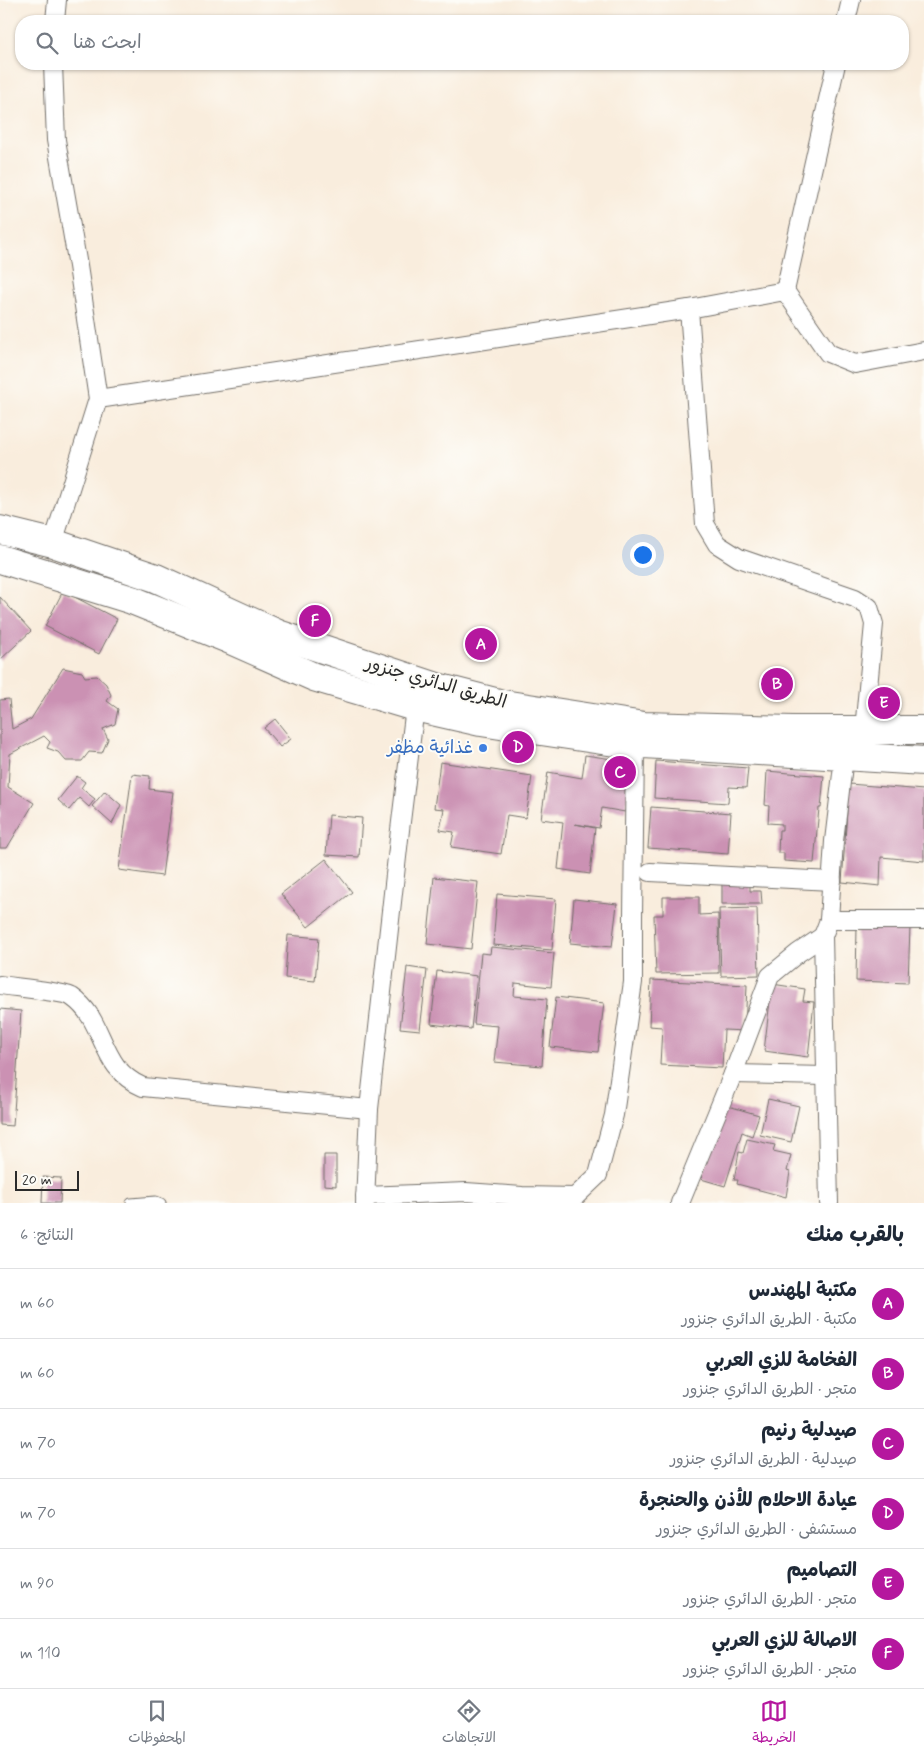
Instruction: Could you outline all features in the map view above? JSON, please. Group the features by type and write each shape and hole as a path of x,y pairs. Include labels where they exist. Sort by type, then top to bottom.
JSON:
{"main road":[{"name":"الطريق الدائري جنزور","path":"0,530 54,543 156,578 278,634 437,687 503,704 644,726 924,730"},
{"name":"الطريق الدائري جنزور","path":"0,559 132,600 226,638 314,677 415,707 481,722 635,745 924,761"}],"street":[{"path":"56,15 57,0"},
{"path":"847,15 851,0"},
{"path":"53,70 56,140 78,266 98,399 54,543"},
{"path":"835,70 785,291 828,353 855,364 924,351"},
{"path":"98,399 689,309 785,291"},
{"path":"689,309 705,524 717,544 739,558 855,598 869,607 874,624 864,730"},
{"path":"415,707 369,1109 365,1199 466,1192 575,1197 598,1175 614,1115 634,982 632,917 635,745"},
{"path":"829,1203 826,1076 826,928 844,757"},
{"path":"650,872 832,881"},
{"path":"680,1203 733,1074 770,976 826,928 924,920"},
{"path":"0,985 70,995 90,1015 100,1039 118,1071 131,1082 143,1087 369,1109"},
{"path":"733,1074 826,1076"}],"lane":[{"path":"131,1203 156,1201 161,1203"}],"building":[{"path":"63,591 117,619 99,654 45,626"},
{"path":"0,597 31,631 0,660"},
{"path":"63,668 82,672 85,677 97,676 106,684 111,695 107,701 118,709 115,724 103,729 108,739 102,753 89,752 82,761 66,761 58,752 47,748 50,742 44,736 10,754 8,787 34,803 7,848 0,848 0,700 9,699 12,729 31,719"},
{"path":"275,719 291,739 280,747 264,728"},
{"path":"585,755 633,762 625,812 602,808 599,828 575,824 595,828 590,874 558,869 563,822 541,819 548,772 582,778"},
{"path":"656,761 748,768 746,788 729,787 728,803 654,798"},
{"path":"440,762 532,776 526,818 507,815 501,854 451,847 454,832 440,830 444,809 434,808"},
{"path":"767,771 824,776 814,863 784,861 784,853 778,853 779,830 782,830 782,824 768,823 769,806 765,805"},
{"path":"132,774 150,776 149,789 173,792 162,876 119,870"},
{"path":"77,776 85,782 81,788 95,799 89,807 79,798 69,810 58,800"},
{"path":"849,784 924,790 924,861 881,857 880,886 842,882"},
{"path":"105,791 121,805 112,824 92,806"},
{"path":"651,807 731,813 728,854 648,848"},
{"path":"329,815 362,818 359,857 326,855"},
{"path":"326,859 352,892 308,927 281,894"},
{"path":"434,877 478,882 471,949 427,944"},
{"path":"722,878 750,879 750,891 761,891 762,904 722,904"},
{"path":"497,894 556,899 552,950 493,945"},
{"path":"663,897 699,897 699,915 718,914 719,973 656,974 654,915 663,915"},
{"path":"574,899 617,904 612,947 570,943"},
{"path":"757,908 759,975 721,976 719,909"},
{"path":"857,926 910,927 908,983 856,981"},
{"path":"288,935 319,938 315,981 285,978"},
{"path":"491,947 554,953 551,987 515,983 514,996 547,999 542,1066 494,1062 498,1026 474,1024 481,953 490,954"},
{"path":"407,967 427,970 420,1030 400,1028"},
{"path":"437,971 477,976 471,1029 431,1024"},
{"path":"651,980 747,985 745,1031 724,1030 722,1068 660,1065 662,1027 649,1026"},
{"path":"772,984 805,989 803,1001 814,1002 808,1057 764,1051"},
{"path":"556,997 604,1003 598,1052 550,1047"},
{"path":"0,1009 21,1011 13,1126 0,1125"},
{"path":"768,1099 799,1106 791,1142 760,1135"},
{"path":"725,1105 759,1115 752,1136 742,1132 725,1186 701,1179"},
{"path":"747,1139 775,1145 773,1151 791,1155 787,1171 790,1172 786,1197 737,1184 738,1180 734,1180 739,1152 743,1153"},
{"path":"324,1155 336,1155 336,1186 324,1185"},
{"path":"43,1177 61,1178 60,1203 42,1203"}],"place":[{"name":"الاصالة للزي العربي","path":"315,621"},
{"name":"مكتبة المهندس","path":"481,644"},
{"name":"الفخامة للزي العربي","path":"777,684"},
{"name":"التصاميم","path":"884,703"},
{"name":"عيادة الاحلام للأذن والحنجرة","path":"518,747"},
{"name":"غذائية مظفر","path":"483,748"},
{"name":"صيدلية رنيم","path":"620,772"}]}
